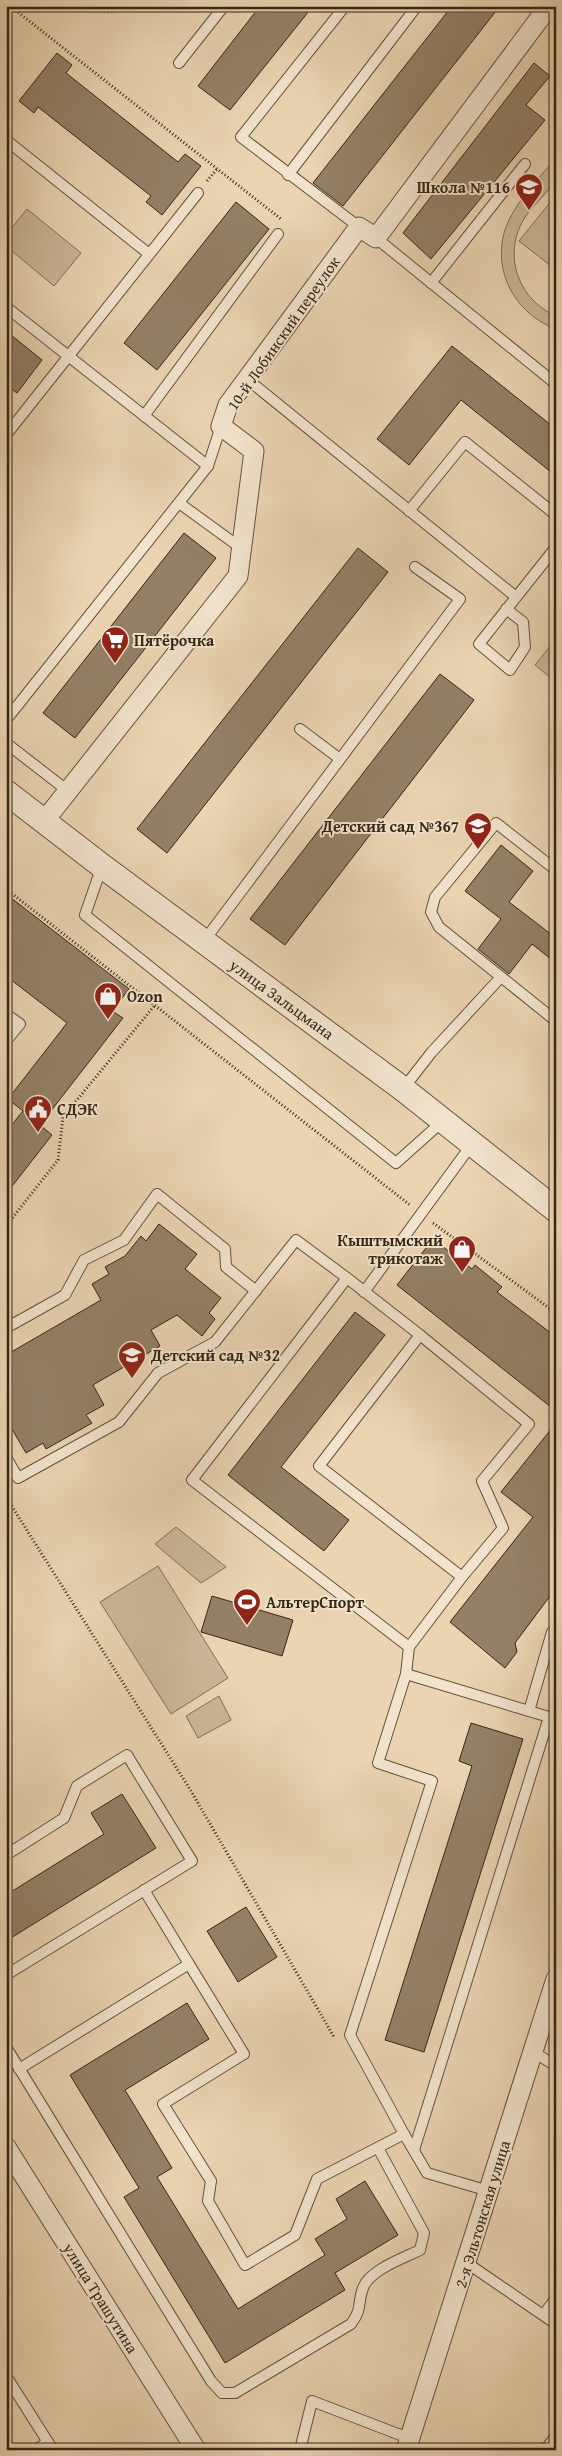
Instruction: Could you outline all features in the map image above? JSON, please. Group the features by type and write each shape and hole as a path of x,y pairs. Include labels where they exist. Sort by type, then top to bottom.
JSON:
{"street":[{"path":"359,227 376,238 549,6"},
{"name":"10-й Лобинский переулок","path":"45,820 238,576 254,452 221,426 228,405 359,227"},
{"name":"улица Зальцмана","path":"6,792 45,820 102,866 403,1088 556,1210"},
{"name":"2-я Эльтонская улица","path":"408,2445 556,1979"},
{"name":"улица Трашутина","path":"6,2147 196,2450"}],"lane":[{"path":"179,63 224,6"},
{"path":"345,6 241,138 359,227"},
{"path":"288,175 417,6"},
{"path":"6,140 149,254"},
{"path":"431,283 525,164"},
{"path":"6,435 198,193"},
{"path":"144,416 278,234"},
{"path":"376,238 556,384"},
{"path":"6,307 208,466"},
{"path":"247,379 516,596"},
{"path":"6,720 208,466 221,426"},
{"path":"409,511 465,442 556,515"},
{"path":"179,503 241,548"},
{"path":"506,609 523,622 525,647 510,670 478,644 516,596 556,547"},
{"path":"204,942 460,598 415,567"},
{"path":"300,729 340,758"},
{"path":"6,743 68,792"},
{"path":"556,870 496,823 435,897 431,912 438,927 556,1021"},
{"path":"102,866 85,915 396,1163 444,1120"},
{"path":"403,1088 431,1053 501,978"},
{"path":"6,1014 20,1024 6,1041"},
{"path":"364,1292 473,1143"},
{"path":"6,1328 65,1295 84,1260 124,1240 157,1194 225,1249 226,1267 256,1290"},
{"path":"6,1457 18,1478 119,1422 158,1373 215,1342 296,1240 420,1334 529,1424 482,1480 503,1528 462,1577 409,1647 406,1674 378,1763 432,1782 350,2036 427,2173 489,2191"},
{"path":"347,1278 192,1480 409,1647"},
{"path":"420,1334 319,1466 462,1577"},
{"path":"529,1711 552,1632 556,1630"},
{"path":"406,1674 549,1717 414,2150"},
{"path":"6,1855 64,1818 76,1786 127,1755 192,1861 6,1975"},
{"path":"144,1890 244,2054 163,2104 211,2182 208,2201 245,2265 295,2235 317,2179 404,2134"},
{"path":"19,2069 189,1964"},
{"path":"6,2047 211,2381 222,2393 235,2393 351,2324 359,2313 363,2287 372,2275 420,2250 424,2233 378,2148"},
{"path":"532,2051 556,2066"},
{"path":"467,2263 556,2324"},
{"path":"544,2314 556,2298"},
{"path":"6,2376 50,2446 35,2450"},
{"path":"300,2450 312,2401 408,2445"},
{"path":"545,2450 556,2436"}],"path":[{"path":"10,6 287,223 278,234"},
{"path":"84,6 102,12 122,12 131,6"},
{"path":"6,889 421,1214 556,1313"},
{"path":"6,1226 58,1160 63,1117 154,1005"},
{"path":"6,1497 191,1791 334,2038"}],"shaded area":[{"path":"556,158 556,177 528,213 520,227 515,242 514,257 516,271 522,285 542,308 556,316 556,329 540,321 526,310 515,297 507,283 501,250 504,233 515,208"},
{"path":"556,195 556,270 519,241"},
{"path":"27,209 81,253 54,286 6,246 6,235"},
{"path":"556,639 556,682 535,665"},
{"path":"176,1527 226,1567 201,1583 155,1544"},
{"path":"158,1566 228,1678 171,1714 100,1602"},
{"path":"219,1696 231,1720 198,1738 186,1716"}],"building":[{"path":"260,6 313,6 230,110 198,86"},
{"path":"452,6 500,6 343,206 313,183"},
{"path":"57,53 72,65 66,73 178,162 185,154 201,166 162,215 146,202 151,196 38,107 34,113 19,101"},
{"path":"534,63 550,76 526,105 545,120 431,259 403,233"},
{"path":"236,202 269,229 157,370 124,343"},
{"path":"6,331 42,360 17,393 6,385"},
{"path":"452,346 556,429 556,476 461,400 409,465 377,439"},
{"path":"184,533 216,558 75,738 43,713"},
{"path":"358,548 388,572 167,853 137,829"},
{"path":"440,674 474,700 285,945 250,919"},
{"path":"501,845 533,871 509,902 556,938 556,963 532,944 509,974 478,949 501,919 465,891"},
{"path":"6,894 129,989 112,1011 123,1018 40,1125 52,1135 6,1194 6,1132 23,1111 8,1099 67,1023 6,976"},
{"path":"159,1224 197,1254 185,1269 221,1298 209,1313 215,1319 202,1336 177,1315 151,1330 160,1346 93,1385 104,1405 86,1415 92,1423 46,1449 43,1443 26,1453 6,1419 6,1355 101,1300 92,1284 109,1274 105,1267 125,1256 141,1236 146,1241"},
{"path":"433,1239 472,1269 475,1265 502,1287 497,1292 556,1337 556,1411 397,1285"},
{"path":"355,1312 385,1335 281,1467 349,1520 324,1551 228,1475"},
{"path":"556,1423 556,1588 515,1643 517,1652 505,1668 450,1622 533,1517 501,1492"},
{"name":"АльтерСпорт","path":"212,1596 293,1620 282,1656 201,1632"},
{"path":"471,1723 523,1739 424,2052 385,2040 472,1766 459,1761"},
{"path":"122,1794 156,1848 6,1941 6,1895 104,1834 91,1813"},
{"path":"246,1907 277,1957 238,1982 207,1931"},
{"path":"187,2003 209,2039 125,2090 172,2168 157,2177 238,2309 325,2255 315,2239 347,2219 336,2199 365,2181 398,2235 335,2273 345,2290 225,2363 124,2197 139,2188 70,2075"}],"place":[{"name":"Школа №116","path":"529,211"},
{"name":"Пятёрочка","path":"115,664"},
{"name":"Детский сад №367","path":"478,850"},
{"name":"Ozon","path":"108,1020"},
{"name":"СДЭК","path":"38,1133"},
{"name":"Кыштымский трикотаж","path":"462,1273"},
{"name":"Детский сад №32","path":"132,1379"},
{"name":"АльтерСпорт","path":"247,1626"}]}
